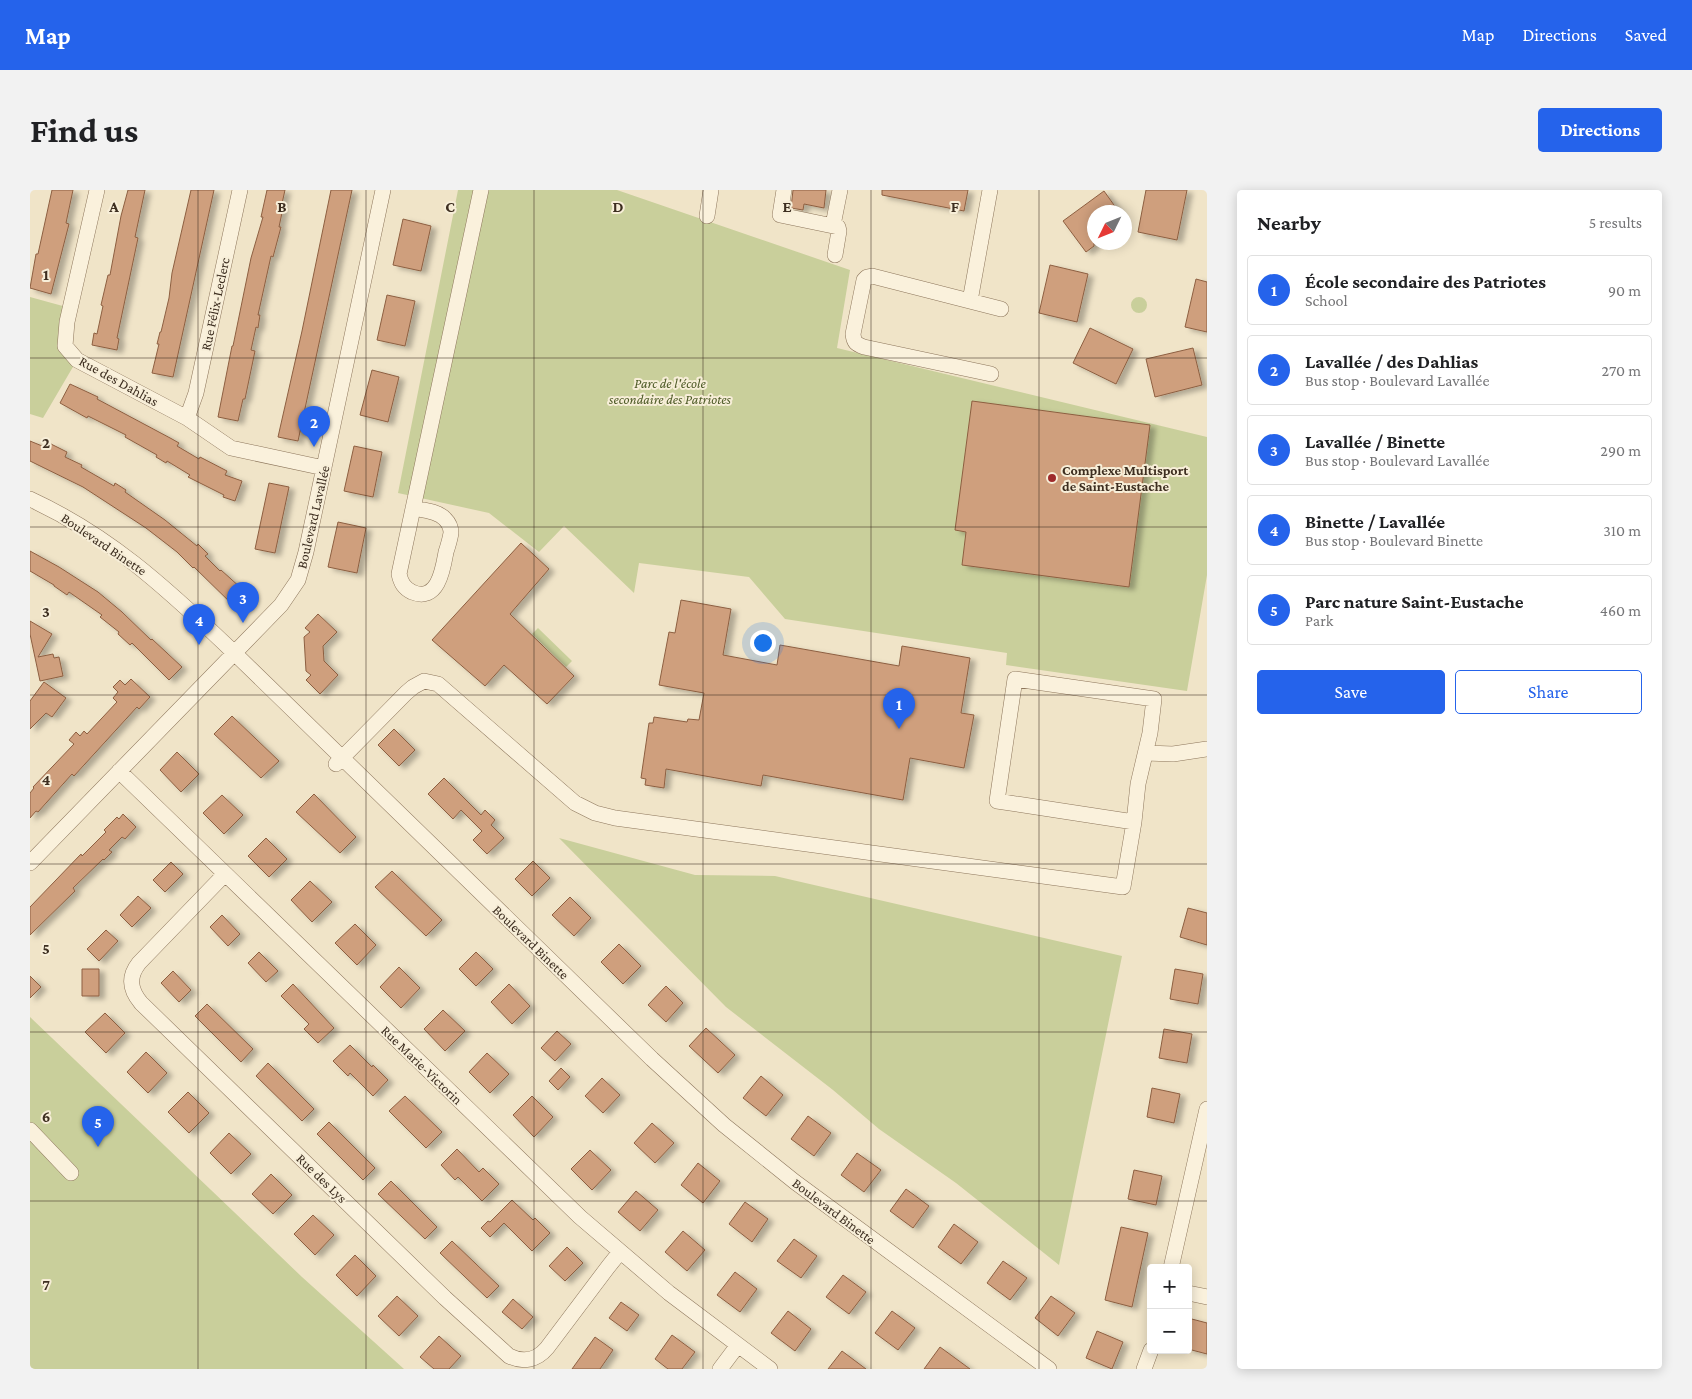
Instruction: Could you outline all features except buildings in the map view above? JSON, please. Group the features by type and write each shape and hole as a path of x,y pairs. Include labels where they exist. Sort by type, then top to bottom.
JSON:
{"street":[{"name":"Rue des Dahlias","path":"97,190 67,322 65,346 77,360 187,418 231,448 324,468"},
{"name":"Rue Félix-Leclerc","path":"187,418 196,393 240,190"},
{"name":"Boulevard Lavallée","path":"30,863 281,605 298,580 304,560 384,190"},
{"path":"413,508 439,514 449,524 451,533 440,578 430,591 422,594 414,593 406,588 400,582 399,574 413,508 481,190"},
{"path":"706,216 711,190"},
{"path":"784,190 780,215 838,227 835,255"},
{"path":"833,225 840,190"},
{"path":"970,301 990,190"},
{"path":"991,374 857,345 853,334 864,280 872,276 1001,309"},
{"name":"Boulevard Binette","path":"30,499 77,523 131,559 168,591 230,656 339,761 652,1059 724,1125 795,1182 1049,1369"},
{"name":"Boulevard Binette","path":"30,508 74,531 122,563 230,656"},
{"path":"339,761 412,687 424,681 438,684 575,804 595,813 615,818 1123,887 1134,822 1138,784 1150,733 1154,699 1015,678 997,801 1134,822"},
{"path":"1146,753 1173,754 1207,749"},
{"name":"Boulevard Binette","path":"339,761 644,1063 716,1130 780,1181 1033,1369"},
{"name":"Rue Marie-Victorin","path":"119,771 551,1189 620,1252 669,1293 770,1369"},
{"name":"Rue des Lys","path":"225,874 138,963 132,978 134,993 141,1003 450,1303 509,1356 519,1360 532,1359 541,1355 547,1348 620,1252"},
{"path":"1172,1264 1203,1147 1207,1109"},
{"path":"30,1130 71,1173"},
{"path":"1192,1293 1207,1298"},
{"path":"720,1369 738,1345"},
{"path":"1144,1369 1150,1354"}],"green space":[{"name":"Parc de l'école secondaire des Patriotes","path":"458,190 617,190 850,270 837,348 1207,437 1207,575 1187,691 1006,665 1007,653 785,619 749,577 639,563 634,593 564,526 539,552 489,513 398,493"},
{"path":"30,297 70,308 67,322 77,360 43,418 30,414"},
{"path":"1139,297 1147,305 1139,313 1131,305"},
{"path":"538,628 572,661 566,667 532,634"},
{"path":"559,838 695,875 775,876 1122,956 1059,1265 956,1183 879,1129 833,1090 726,1007"},
{"path":"30,1017 302,1277 404,1369 30,1369"}],"place":[{"name":"Lavallée / des Dahlias","path":"314,447"},
{"name":"Complexe Multisport de Saint-Eustache","path":"1052,478"},
{"name":"Lavallée / Binette","path":"243,623"},
{"name":"Binette / Lavallée","path":"199,645"},
{"name":"École secondaire des Patriotes","path":"899,729"},
{"name":"Parc nature Saint-Eustache","path":"98,1147"}]}
